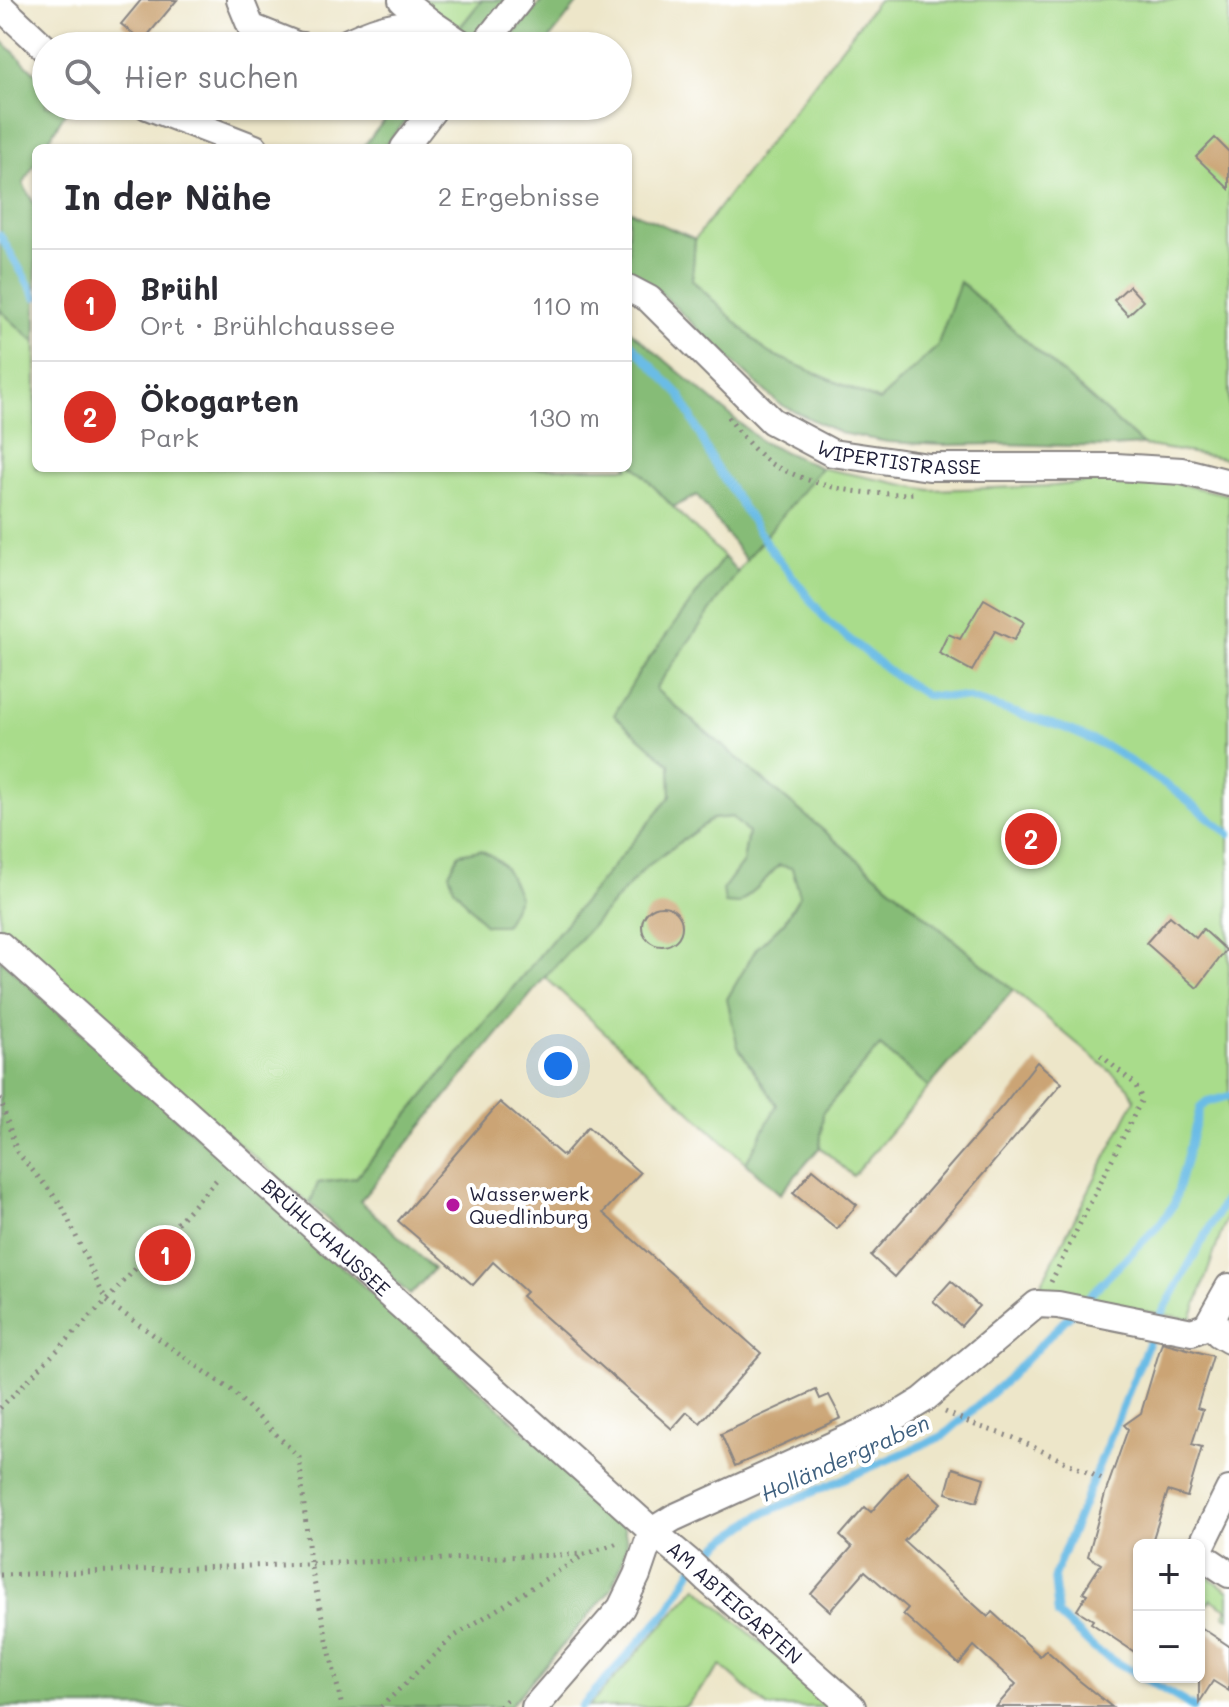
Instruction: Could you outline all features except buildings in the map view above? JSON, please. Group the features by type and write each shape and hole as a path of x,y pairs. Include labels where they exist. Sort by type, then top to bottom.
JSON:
{"street":[{"path":"240,0 251,27 264,32"},
{"path":"402,0 444,32"},
{"path":"494,32 519,0"},
{"path":"0,6 32,36"},
{"path":"367,32 406,22 431,23"},
{"path":"183,120 245,144"},
{"path":"407,144 425,120"},
{"name":"WIPERTISTRASSE","path":"632,290 649,299 772,421 832,453 929,467 1169,470 1229,483"},
{"name":"BRÜHLCHAUSSEE","path":"0,945 652,1531"},
{"path":"535,1707 621,1608 637,1575 652,1531 673,1518 895,1417 923,1400 1037,1304 1197,1332 1214,1317 1229,1287"},
{"path":"1214,1317 1219,1334 1229,1340"},
{"path":"1205,1540 1229,1490"},
{"name":"AM ABTEIGARTEN","path":"652,1531 852,1707"},
{"path":"1205,1557 1229,1574"}],"path":[{"path":"1050,1305 1055,1270 1142,1099 1135,1084 1098,1053"},
{"path":"0,1098 17,1152 61,1204 106,1301 232,1391 299,1457 310,1563 342,1707"},
{"path":"0,1408 106,1301 236,1158"},
{"path":"952,1415 1014,1438 1102,1479"},
{"path":"381,1707 453,1637 586,1554 652,1531"},
{"path":"618,1534 618,1554"},
{"path":"0,1575 586,1554"},
{"path":"500,1707 520,1685"}],"green space":[{"path":"417,0 482,0 457,31"},
{"path":"482,0 507,0 480,32 457,31"},
{"path":"543,0 580,0 555,32 515,32"},
{"path":"878,0 1229,0 1229,459 1143,445 960,282 937,347 879,401 767,353 692,280 695,239"},
{"path":"0,39 32,70 32,120 61,120 46,144 32,144 32,168 23,184 32,200 32,339 0,310"},
{"path":"385,120 406,120 386,144 365,144"},
{"path":"632,212 695,239 692,280 767,352 879,401 937,347 960,282 1143,445 942,445 888,442 840,433 779,404 659,291 632,276"},
{"path":"0,310 32,339 32,472 632,472 632,463 724,557 638,674 670,764 671,796 356,1178 318,1183 310,1204 173,1088 0,931"},
{"path":"632,332 762,442 821,468 746,560 697,495 673,507 632,463"},
{"path":"821,468 930,490 1054,486 1105,480 1170,482 1229,495 1229,1211 1191,1319 1036,1294 1135,1100 1129,1087 655,689 746,560"},
{"path":"724,557 738,572 655,689 1013,990 929,1087 880,1046 823,1112 820,1147 780,1194 746,1163 777,1105 738,1047 727,999 756,949 784,922 800,895 792,868 779,865 738,904 725,903 723,889 743,862 748,833 732,817 712,819 646,867 545,977 360,1201 434,1269 410,1295 310,1204 318,1183 356,1178 671,796 670,764 614,715 638,674"},
{"path":"732,817 748,833 743,862 723,889 738,904 779,865 792,868 800,895 784,922 756,949 738,1047 778,1105 746,1163 545,977 646,867 712,819"},
{"path":"480,850 505,868 519,897 505,925 485,925 454,888 449,873 459,854"},
{"path":"0,959 618,1515 627,1542 611,1590 509,1707 0,1707"},
{"path":"880,1046 929,1087 853,1176 820,1147 823,1112"},
{"path":"1205,1575 1229,1591 1229,1618 1224,1615 1227,1609 1211,1599 1206,1605"},
{"path":"697,1587 834,1707 768,1707 721,1666 685,1707 588,1707"}],"waterway":[{"path":"0,235 32,290"},
{"path":"632,345 681,396 713,462 767,544 827,621 894,675 926,695 967,698 1065,728 1110,748 1177,792 1229,834"},
{"name":"Holländergraben","path":"1082,1303 1159,1225 1174,1204 1200,1108 1207,1102 1229,1096"},
{"path":"1133,1672 1097,1651 1058,1615 1054,1576 1156,1324 1229,1193"},
{"name":"Holländergraben","path":"581,1707 669,1609 693,1568 722,1542 762,1514 943,1436 1002,1384 1072,1313"},
{"path":"1152,1683 1193,1707"}],"place":[{"name":"Ökogarten","path":"1031,839"},
{"name":"Wasserwerk Quedlinburg","path":"453,1205"},
{"name":"Brühl","path":"165,1255"}]}
